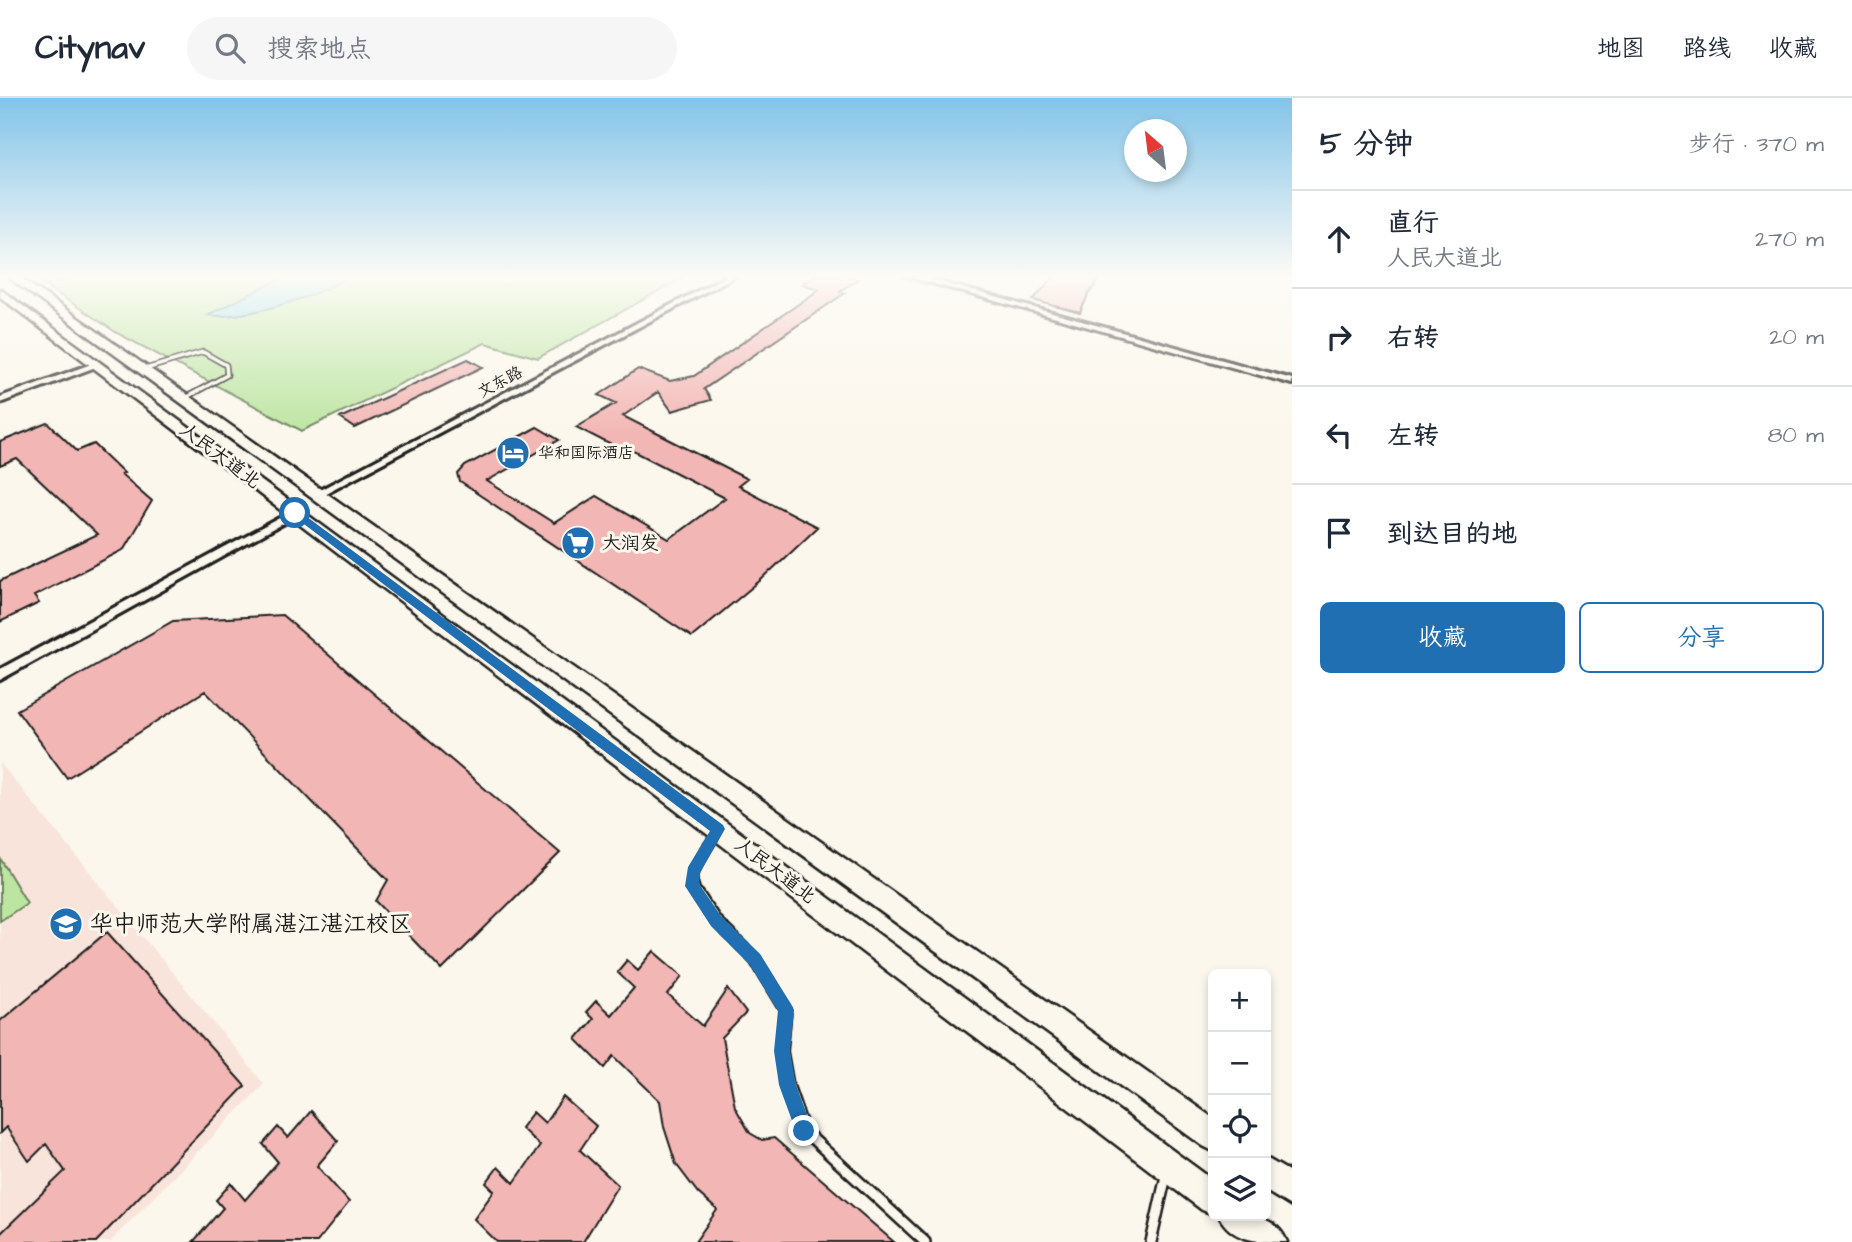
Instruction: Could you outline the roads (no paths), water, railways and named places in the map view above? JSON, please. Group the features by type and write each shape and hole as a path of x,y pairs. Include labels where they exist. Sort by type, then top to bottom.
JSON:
{"main road":[{"name":"人民大道北","path":"45,328 1208,1195"},
{"name":"人民大道北","path":"84,328 1208,1132"},
{"path":"1271,1177 1292,1192"},
{"path":"1243,1221 1270,1242"}],"street":[{"name":"文东路","path":"317,494 632,328"},
{"path":"1099,328 1292,382"},
{"path":"0,400 97,365"},
{"path":"0,675 295,513"}],"lane":[{"path":"142,370 203,352 226,365 227,375 183,399"},
{"path":"719,829 693,872 692,886 716,921 755,959 786,1010 782,1051 788,1085 804,1131 925,1242"},
{"path":"1151,1242 1168,1166"}],"place":[{"name":"华和国际酒店","path":"513,453"},
{"name":"大润发","path":"578,543"},
{"name":"华中师范大学附属湛江湛江校区","path":"66,924"}]}
